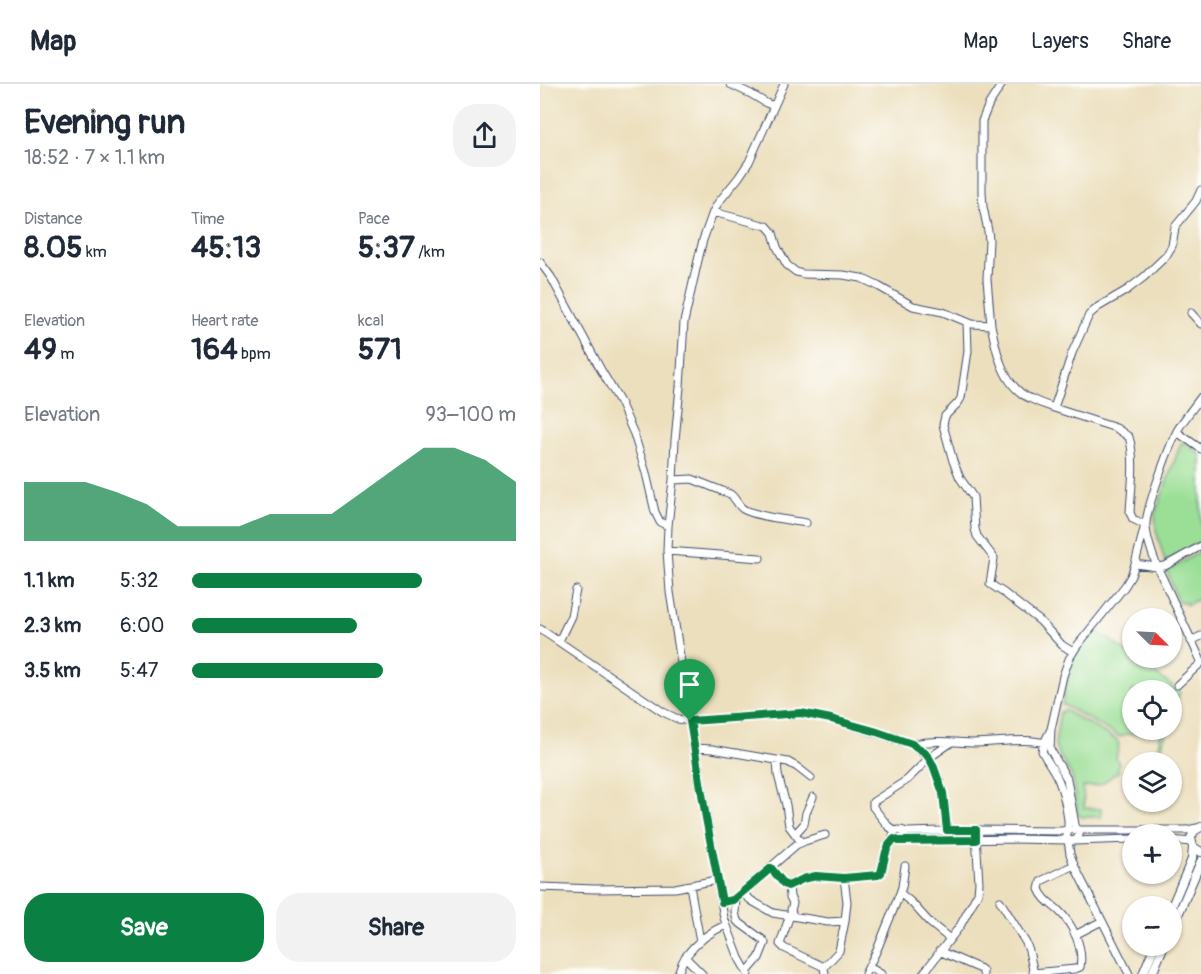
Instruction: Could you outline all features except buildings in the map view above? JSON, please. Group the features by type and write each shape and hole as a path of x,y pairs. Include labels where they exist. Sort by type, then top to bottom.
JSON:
{"main road":[{"path":"1176,896 1192,859 1195,847 1192,834 1200,826"},
{"path":"1182,905 1201,861"},
{"path":"1143,974 1150,956"},
{"path":"1152,974 1159,956"}],"street":[{"path":"730,84 774,106"},
{"path":"739,895 735,912 736,921 765,943 748,973 739,958 726,925 717,880 670,592 668,526 674,480 684,322 703,240 718,203 744,170 784,84"},
{"path":"1002,84 989,104 982,121 982,192 989,240 987,279 991,325 1001,363 1012,384 1026,396 1054,408 1116,428 1129,437 1132,467 1130,513 1133,519 1145,525 1156,567 1201,662 1181,680"},
{"path":"1054,408 1072,353 1089,315 1144,277 1166,256 1172,246 1175,227 1196,201 1201,190"},
{"path":"713,212 767,226 773,233 777,248 787,265 796,272 861,278 907,303 943,312 979,326 991,325"},
{"path":"540,262 620,402 634,434 646,473 654,512 660,522 668,526"},
{"path":"1191,313 1201,324"},
{"path":"968,323 968,351 961,398 945,416 943,425 960,478 973,497 977,536 994,558 990,584 1040,621 1062,645 1073,652"},
{"path":"1047,744 1066,667 1073,652 1131,576 1156,487 1170,447 1177,432 1201,397"},
{"path":"1177,432 1201,449"},
{"path":"674,480 692,479 730,494 742,508 754,513 806,523"},
{"path":"1135,564 1165,566 1201,546"},
{"path":"667,551 760,558"},
{"path":"559,641 570,616 576,590"},
{"path":"540,629 663,712 678,719 690,721 801,713 831,719 912,744 929,758 939,779 943,793 947,840"},
{"path":"1191,641 1201,636"},
{"path":"912,744 939,740 953,742 1033,740 1047,744 1067,779 1072,830 1079,835 1078,839 1071,841"},
{"path":"953,742 929,758 907,780 873,802 873,807 898,835 947,840 1122,839"},
{"path":"694,748 777,760 792,764 811,778"},
{"path":"777,760 789,826 801,842"},
{"path":"795,834 804,824 813,797"},
{"path":"1182,830 1200,826"},
{"path":"1104,829 1104,840"},
{"path":"927,973 939,951 960,926 978,892 976,830"},
{"path":"1072,830 1066,836 1071,841 1070,854 1074,865 1129,974"},
{"path":"771,868 784,884 789,885 816,876 844,878 878,875 881,873 889,845 898,835 908,832 1122,830"},
{"path":"722,902 739,895 796,845 825,835"},
{"path":"1000,901 1026,943 1033,973 1078,968 1081,955 1075,935 1064,917 1046,901 1039,888 1041,881 1074,865"},
{"path":"865,974 870,967 900,893 905,866"},
{"path":"789,885 793,903 780,944 825,971 839,951 847,902 844,878"},
{"path":"540,887 659,888 690,886 717,880"},
{"path":"690,886 700,941"},
{"path":"900,893 950,939"},
{"path":"739,895 773,913 828,922 845,921"},
{"path":"1075,935 1101,921"},
{"path":"678,974 685,957 700,941 726,925"},
{"path":"939,951 981,969 983,974"},
{"path":"685,957 702,974"},
{"path":"870,967 881,974"}],"green space":[{"path":"1181,443 1201,455 1201,541 1165,562 1156,530 1155,514"},
{"path":"1201,551 1201,598 1186,605 1185,602 1178,602 1167,571"},
{"path":"1095,629 1122,649 1122,668 1148,668 1164,680 1122,680 1122,736 1120,737 1062,704 1068,673 1074,658"},
{"path":"1064,710 1117,740 1119,745 1116,758 1119,771 1100,785 1083,787 1084,808 1101,809 1101,817 1081,817 1078,814 1072,776 1055,744 1060,712"},
{"path":"1160,740 1164,740 1160,752 1153,752 1160,744"}],"route":[{"path":"801,713 874,731 912,744 929,758 939,779 945,805 947,830 976,830 976,840 899,841 894,839 886,852 881,873 858,878 816,876 788,886 771,868 733,900 722,902 690,721 801,713"}]}
